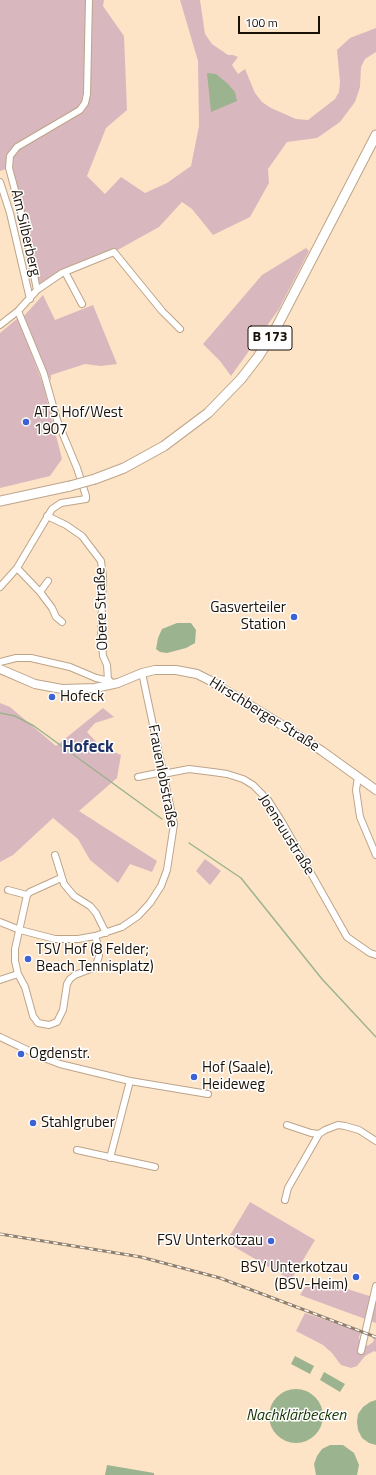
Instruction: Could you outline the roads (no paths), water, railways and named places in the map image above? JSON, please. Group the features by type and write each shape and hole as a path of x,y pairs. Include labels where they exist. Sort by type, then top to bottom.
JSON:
{"main road":[{"name":"B 173","path":"0,501 70,486 95,479 124,468 164,446 208,413 241,379 258,357 274,332 376,135"},
{"name":"Hirschberger Straße","path":"0,670 35,684 62,689 95,688 118,683 142,673 155,670 176,670 197,674 277,722 376,790"}],"street":[{"name":"Am Silberberg","path":"37,290 22,216 9,168 10,156 17,147 80,110 85,103 87,94 90,0"},
{"path":"0,182 10,213 30,299"},
{"path":"0,325 18,311 37,290 65,272 114,252 162,311 180,329"},
{"path":"65,272 82,304"},
{"path":"0,587 17,568 30,549 47,516 57,505 86,499 77,468 62,435 48,384 18,311"},
{"name":"Obere Straße","path":"47,516 66,525 82,536 101,561 103,577 101,631 108,680"},
{"path":"17,568 40,592 52,608 56,617 62,622"},
{"path":"40,592 48,581"},
{"path":"0,662 16,658 31,658 70,667 96,678 118,683"},
{"name":"Frauenlobstraße","path":"0,922 20,930 56,939 78,940 106,933 122,927 138,916 150,903 161,886 167,870 174,824 142,673"},
{"name":"Joensuustraße","path":"138,777 189,769 232,776 253,785 268,800 282,822 347,937 370,953 376,954"},
{"path":"358,777 356,790 360,817 376,855"},
{"path":"55,855 61,878 68,890 90,906 96,913 106,933"},
{"path":"61,878 30,892 27,895 15,949 15,961 18,974 24,986 33,1016 38,1022 43,1025 54,1024 61,1017 67,984 70,979 75,975 93,968 96,965 99,956 99,948 95,936"},
{"path":"8,890 27,895"},
{"path":"0,980 18,974"},
{"path":"0,1036 44,1058 60,1064 130,1081 208,1094"},
{"path":"110,1158 130,1081"},
{"path":"287,1125 311,1133 319,1134"},
{"path":"284,1200 288,1188 319,1134 331,1127 345,1126 359,1130 376,1141"},
{"path":"77,1150 155,1168"},
{"path":"361,1351 376,1286"}],"water":[{"path":"207,73 216,74 227,83 235,92 237,101 211,112"},
{"path":"177,623 191,623 196,630 195,643 186,648 167,653 160,652 156,649 158,638 162,629"},
{"path":"295,1356 314,1366 310,1374 291,1364"},
{"path":"324,1372 345,1384 340,1392 320,1380"},
{"name":"Nachklärbecken","path":"296,1389 306,1391 315,1397 321,1406 323,1416 321,1426 315,1435 306,1441 296,1443 286,1441 277,1435 271,1426 269,1416 271,1406 277,1397 286,1391"},
{"name":"Nachklärbecken","path":"376,1400 376,1445 369,1443 362,1438 358,1430 357,1422 358,1414 363,1407"},
{"name":"Nachklärbecken","path":"330,1445 343,1445 354,1453 359,1465 357,1475 316,1475 314,1464 317,1456 322,1449"},
{"path":"107,1465 154,1473 154,1475 105,1475"}],"waterway":[{"path":"0,713 15,716 34,726 162,819"},
{"path":"189,843 241,878 322,979 376,1037"}],"railway":[{"path":"0,1234 141,1257 220,1278 376,1337"}],"place":[{"name":"ATS Hof/West 1907","path":"26,422"},
{"name":"Gasverteiler Station","path":"294,617"},
{"name":"Hofeck","path":"52,697"},
{"name":"TSV Hof (8 Felder; Beach Tennisplatz)","path":"28,959"},
{"name":"Ogdenstr.","path":"21,1054"},
{"name":"Hof (Saale), Heideweg","path":"194,1077"},
{"name":"Stahlgruber","path":"33,1123"},
{"name":"FSV Unterkotzau","path":"271,1241"},
{"name":"BSV Unterkotzau (BSV-Heim)","path":"356,1277"}],"district":[{"name":"Hofeck","path":"88,748"}]}
